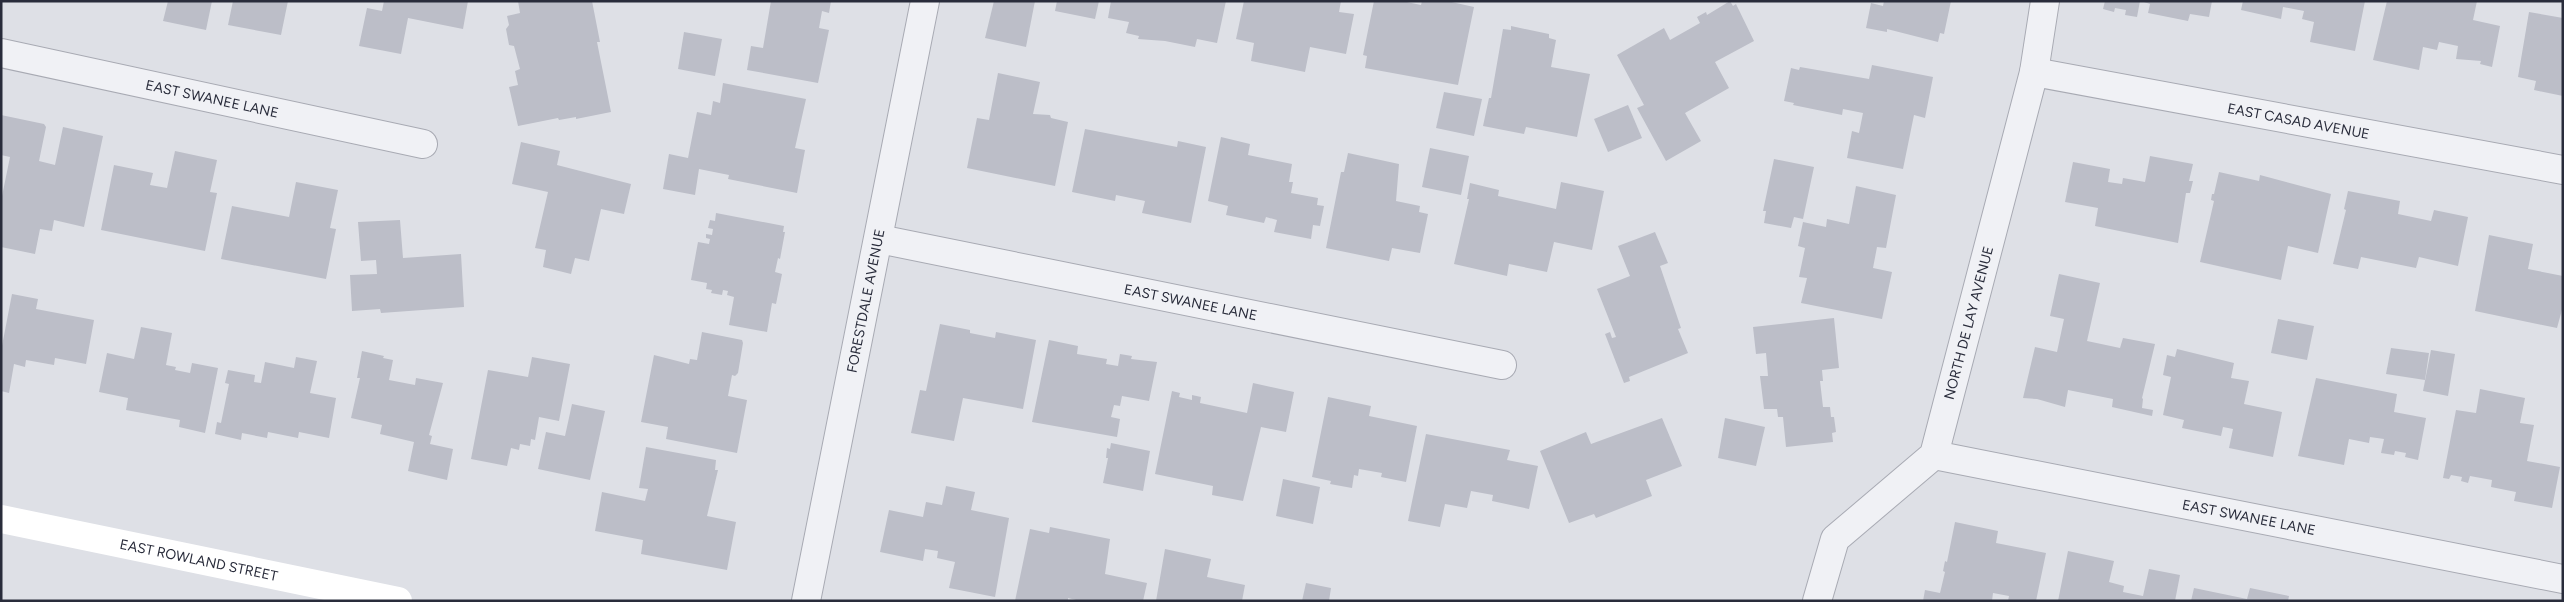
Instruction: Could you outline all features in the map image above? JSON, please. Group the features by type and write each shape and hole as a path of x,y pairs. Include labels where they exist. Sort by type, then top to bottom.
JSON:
{"main road":[{"name":"EAST ROWLAND STREET","path":"1,519 398,601"}],"street":[{"name":"FORESTDALE AVENUE","path":"806,601 925,1"},
{"name":"NORTH DE LAY AVENUE","path":"1934,455 2034,72 2046,1"},
{"name":"EAST SWANEE LANE","path":"1,53 422,144"},
{"name":"EAST CASAD AVENUE","path":"2034,72 2563,170"},
{"name":"EAST SWANEE LANE","path":"879,238 1502,365"},
{"name":"EAST SWANEE LANE","path":"1934,455 2563,579"},
{"path":"1818,601 1835,539 1934,455"}],"building":[{"path":"168,1 212,1 206,30 163,21"},
{"path":"233,1 288,1 281,35 228,25"},
{"path":"384,1 468,1 463,29 408,18 401,54 359,46 367,8 382,11"},
{"path":"518,1 592,1 600,42 597,42 611,112 576,119 576,117 559,120 558,118 518,126 509,87 518,85 515,71 520,69 514,46 509,45 506,29 509,25 507,16 520,13"},
{"path":"771,1 831,1 829,13 822,11 819,28 829,30 818,83 747,70 751,46 763,48"},
{"path":"994,1 1035,1 1026,47 985,38"},
{"path":"1057,1 1099,1 1095,19 1055,11"},
{"path":"1111,1 1226,1 1217,43 1197,39 1195,47 1165,41 1138,39 1139,36 1126,33 1129,22 1108,18"},
{"path":"1244,1 1341,1 1339,12 1354,14 1346,54 1310,47 1305,72 1251,61 1254,43 1236,39"},
{"path":"1374,1 1402,1 1421,5 1422,1 1447,1 1474,7 1458,85 1365,68 1367,56 1363,55"},
{"path":"1730,1 1733,6 1736,4 1754,41 1715,62 1729,88 1685,113 1701,141 1666,161 1637,108 1644,105 1617,55 1664,28 1670,40 1700,23 1697,17 1706,12 1707,15"},
{"path":"1884,1 1951,1 1944,34 1940,33 1938,42 1887,29 1887,32 1866,28 1871,3 1883,6"},
{"path":"2105,1 2140,1 2137,17 2125,15 2126,10 2115,8 2114,12 2103,9"},
{"path":"2141,1 2212,1 2209,17 2190,14 2188,21 2148,13 2150,4"},
{"path":"2243,1 2365,1 2355,51 2310,42 2314,22 2302,19 2304,11 2283,7 2281,19 2241,10"},
{"path":"2387,1 2477,1 2473,20 2500,26 2492,67 2480,64 2481,61 2456,59 2458,46 2439,42 2437,50 2423,47 2419,70 2373,60"},
{"path":"2529,12 2563,18 2563,96 2534,90 2536,81 2518,77"},
{"path":"1511,26 1549,34 1549,38 1556,40 1551,67 1590,74 1577,137 1526,127 1524,134 1483,126 1489,98 1491,98 1503,29 1511,30"},
{"path":"684,32 722,39 715,76 678,69"},
{"path":"1872,65 1933,77 1925,118 1914,115 1903,169 1847,158 1852,131 1859,133 1863,113 1843,109 1842,115 1793,105 1794,103 1784,101 1791,68 1799,70 1800,67 1869,79"},
{"path":"998,73 1040,82 1033,114 1050,115 1051,118 1068,122 1055,186 967,168 977,118 989,120"},
{"path":"723,83 806,99 795,148 805,150 797,193 728,179 729,175 699,169 695,195 663,189 669,154 688,158 697,112 711,115 713,101 720,103"},
{"path":"1444,92 1482,99 1474,136 1436,128"},
{"path":"1628,105 1642,138 1608,152 1594,119"},
{"path":"1,115 44,124 46,127 39,161 55,165 63,127 103,136 84,227 54,220 52,231 40,229 35,254 1,247 1,201 10,157 1,155"},
{"path":"1085,129 1177,147 1178,141 1206,147 1191,223 1142,213 1145,201 1116,195 1115,201 1072,192"},
{"path":"1221,137 1250,144 1248,155 1292,164 1289,182 1293,182 1291,193 1318,198 1317,205 1324,206 1320,226 1313,225 1311,239 1274,232 1277,220 1266,217 1264,223 1226,215 1228,206 1208,201"},
{"path":"521,142 560,151 557,165 631,184 624,214 601,209 589,261 575,258 571,274 543,267 546,250 535,248 548,192 512,184"},
{"path":"1430,148 1469,156 1461,195 1422,187"},
{"path":"175,151 217,160 210,192 217,193 205,251 101,230 114,165 153,173 150,185 167,188"},
{"path":"1348,153 1399,164 1396,201 1420,206 1419,212 1428,214 1420,253 1392,248 1389,261 1326,248 1341,172 1344,172"},
{"path":"2150,156 2193,164 2189,181 2193,181 2190,193 2186,193 2178,243 2095,226 2098,208 2065,202 2073,162 2110,169 2108,182 2122,184 2123,178 2145,182"},
{"path":"1774,159 1814,167 1803,219 1794,217 1791,228 1764,223 1766,211 1763,211"},
{"path":"2219,172 2259,181 2260,175 2331,194 2318,253 2288,246 2281,280 2200,262 2214,201 2211,200 2212,194 2214,194"},
{"path":"296,182 338,190 330,228 336,229 326,279 221,259 232,206 289,217"},
{"path":"1561,182 1604,191 1592,250 1554,242 1547,272 1509,264 1507,276 1454,264 1469,199 1467,199 1470,183 1499,190 1498,196 1556,209"},
{"path":"1856,186 1896,195 1886,248 1877,247 1873,268 1892,272 1882,319 1801,303 1807,278 1799,277 1805,248 1798,246 1803,222 1826,227 1827,219 1849,224"},
{"path":"2348,191 2400,201 2398,214 2431,221 2434,210 2468,217 2458,266 2419,257 2416,268 2361,257 2358,269 2333,264 2346,210 2344,209"},
{"path":"716,213 784,226 783,232 785,232 780,259 778,258 775,272 782,274 776,304 772,303 767,332 729,325 734,297 727,295 728,291 723,290 722,295 711,293 712,290 706,289 707,283 691,280 698,242 709,244 710,239 706,238 706,234 712,235 713,229 708,228 710,220 715,221"},
{"path":"400,220 403,258 461,254 464,307 381,313 380,309 352,311 350,275 377,274 376,260 361,261 358,222"},
{"path":"1655,232 1668,263 1660,266 1681,328 1678,329 1688,353 1629,377 1630,381 1624,383 1605,334 1610,332 1612,338 1616,337 1597,289 1630,276 1618,246"},
{"path":"2489,235 2533,244 2528,269 2563,276 2563,306 2557,328 2475,311"},
{"path":"2059,274 2100,283 2087,341 2120,348 2123,338 2155,344 2142,398 2142,408 2153,410 2152,416 2112,407 2113,399 2068,390 2065,407 2037,399 2023,398 2035,347 2057,352 2064,319 2050,316"},
{"path":"12,294 38,299 36,309 94,320 86,364 55,358 54,365 26,360 25,367 14,364 9,393 1,391 1,351"},
{"path":"1834,318 1839,368 1822,370 1823,381 1820,381 1823,407 1830,407 1831,417 1834,417 1836,432 1832,433 1833,442 1786,447 1783,417 1778,417 1777,409 1764,409 1760,376 1768,376 1766,353 1756,354 1753,327"},
{"path":"2278,319 2314,326 2307,360 2271,353"},
{"path":"940,324 970,330 970,333 995,338 996,332 1036,340 1023,409 963,398 954,441 911,433 920,390 926,391"},
{"path":"141,327 172,333 166,365 176,367 175,370 190,373 192,363 218,368 205,433 179,427 180,420 126,410 128,398 99,392 107,353 134,359"},
{"path":"702,332 742,340 743,343 738,373 735,376 732,375 728,396 747,400 737,453 666,439 668,427 641,422 654,355 689,364 690,359 697,360"},
{"path":"1049,340 1078,346 1077,354 1107,359 1106,364 1118,366 1120,354 1132,356 1131,359 1157,362 1149,401 1122,396 1120,406 1114,405 1111,417 1120,419 1117,437 1032,422"},
{"path":"2391,348 2429,353 2425,380 2386,374"},
{"path":"2177,349 2234,363 2231,378 2249,381 2244,404 2282,412 2273,457 2229,448 2233,429 2223,427 2221,436 2182,428 2184,420 2163,415 2171,377 2163,375 2167,355 2175,357"},
{"path":"2431,350 2455,354 2448,396 2423,391"},
{"path":"362,351 393,360 389,380 415,385 416,378 443,383 429,435 432,436 430,444 453,449 447,480 408,471 414,442 380,434 382,425 351,418 360,378 357,378"},
{"path":"296,357 317,361 310,393 336,398 329,438 299,432 298,438 268,432 267,438 242,433 241,440 215,434 217,422 221,423 229,384 225,383 228,370 255,375 254,382 261,383 265,362 294,368"},
{"path":"532,357 570,364 559,421 539,417 535,440 531,439 530,446 520,444 519,450 511,448 507,466 471,459 488,370 528,377"},
{"path":"2316,378 2397,394 2394,412 2426,418 2418,460 2405,457 2406,453 2395,451 2394,455 2381,453 2384,439 2370,437 2369,443 2349,439 2344,465 2298,456"},
{"path":"1253,383 1294,392 1286,432 1261,427 1243,501 1212,495 1213,486 1155,474 1172,391 1180,393 1179,397 1192,400 1192,395 1201,397 1200,403 1247,413"},
{"path":"2480,389 2525,398 2520,423 2534,425 2527,461 2560,467 2552,508 2514,501 2516,492 2491,487 2492,480 2470,476 2468,483 2461,481 2462,477 2451,475 2449,479 2443,478 2456,410 2476,413"},
{"path":"1328,397 1371,406 1369,416 1417,426 1406,482 1381,477 1382,473 1359,469 1358,476 1354,475 1352,488 1330,484 1331,481 1312,477"},
{"path":"572,404 605,411 590,480 538,469 546,432 565,436"},
{"path":"1662,418 1682,466 1646,480 1652,496 1596,518 1594,514 1569,523 1540,451 1586,432 1591,444"},
{"path":"1725,418 1765,427 1756,466 1718,458"},
{"path":"1426,434 1510,450 1507,460 1538,466 1529,509 1492,501 1493,495 1471,491 1467,508 1445,504 1440,527 1408,521"},
{"path":"1111,443 1150,451 1143,491 1103,483 1108,458 1106,458 1107,448 1110,449"},
{"path":"646,447 716,460 715,470 718,470 707,516 736,522 727,570 641,554 643,540 595,531 602,492 645,501 648,489 639,488"},
{"path":"1283,479 1320,487 1313,524 1276,516"},
{"path":"946,486 975,492 971,510 1009,518 995,597 949,588 955,562 937,558 938,551 925,549 923,561 880,552 889,510 923,517 926,502 942,505"},
{"path":"1955,522 1998,531 1996,543 2046,553 2036,601 2008,601 2009,596 1993,593 1992,601 1923,601 1925,590 1940,593 1945,572 1943,571 1945,561 1947,562"},
{"path":"1050,527 1110,539 1105,574 1147,583 1143,601 1080,601 1068,598 1068,601 1015,601 1030,529 1049,533"},
{"path":"1165,549 1211,559 1207,577 1245,585 1242,601 1156,601"},
{"path":"2068,551 2114,561 2109,582 2124,586 2123,592 2143,596 2149,569 2180,575 2175,601 2058,601"},
{"path":"1306,583 1331,588 1329,601 1302,601"},
{"path":"2194,588 2247,599 2250,588 2289,596 2288,601 2191,601"}]}
